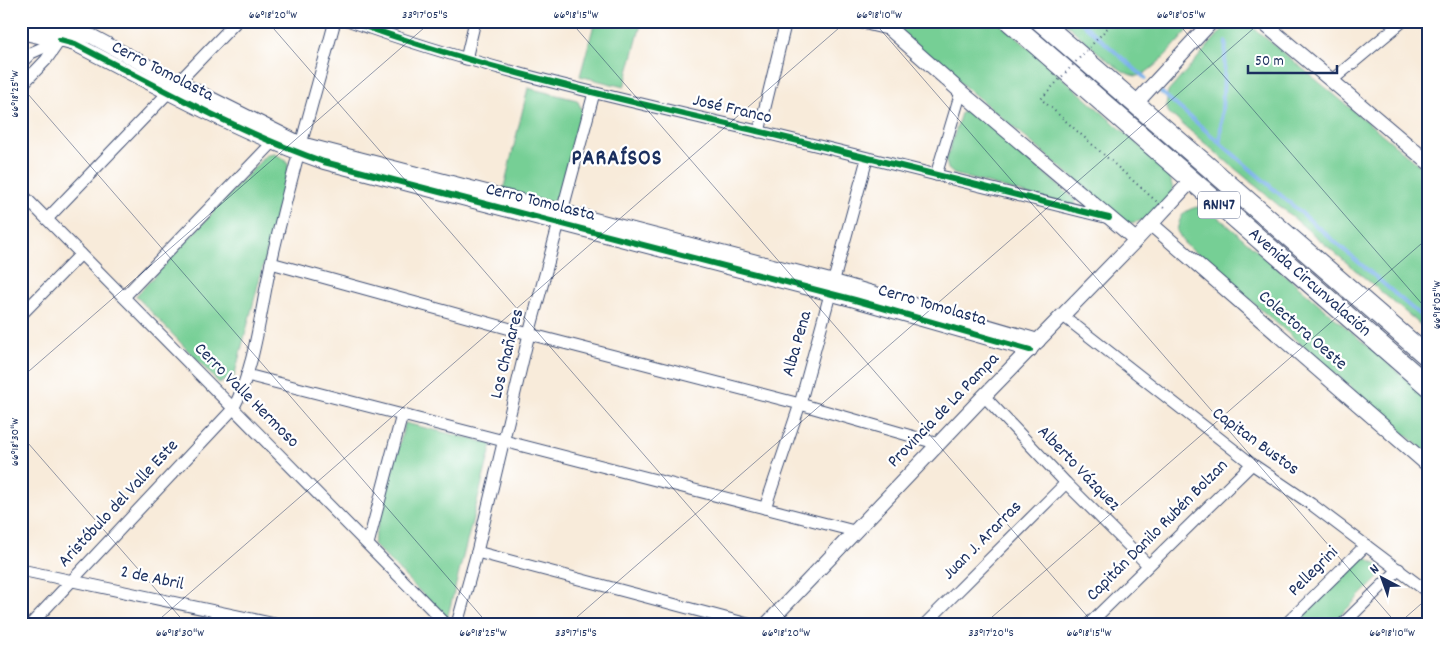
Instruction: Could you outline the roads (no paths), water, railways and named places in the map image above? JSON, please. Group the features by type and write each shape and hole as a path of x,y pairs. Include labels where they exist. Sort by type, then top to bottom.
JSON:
{"highway":[{"name":"Avenida Circunvalación","path":"1009,21 1429,386"},
{"name":"Avenida Circunvalación","path":"1040,21 1429,358"}],"main road":[{"name":"Cerro Tomolasta","path":"28,21 70,30"},
{"name":"Cerro Tomolasta","path":"21,32 70,30"}],"street":[{"path":"47,219 238,21"},
{"name":"Aristóbulo del Valle Este","path":"34,623 233,409 241,394 248,375 271,263 335,21"},
{"name":"José Franco","path":"350,21 466,59 594,93 1109,218"},
{"path":"466,59 475,21"},
{"path":"760,132 786,21"},
{"path":"854,21 886,25 961,92 1136,240"},
{"path":"1136,104 1212,21"},
{"path":"1261,21 1429,163"},
{"path":"1331,80 1403,21"},
{"path":"21,63 31,54 70,30"},
{"path":"21,86 46,60 70,30"},
{"name":"Cerro Tomolasta","path":"70,30 93,38 173,87 300,148 833,288 1034,345"},
{"path":"936,176 961,92"},
{"name":"Los Chañares","path":"457,624 478,552 529,334 594,93"},
{"path":"124,297 277,138"},
{"name":"Alba Pena","path":"765,508 800,404 868,159"},
{"name":"Provincia de La Pampa","path":"767,624 1191,181"},
{"name":"Cerro Valle Hermoso","path":"21,193 446,624"},
{"name":"Colectora Oeste","path":"1151,224 1429,466"},
{"path":"21,315 82,254"},
{"path":"271,263 529,334 800,404 939,444"},
{"name":"Capitan Bustos","path":"1062,315 1252,464 1311,504 1429,593"},
{"path":"248,375 854,531"},
{"name":"Alberto Vázquez","path":"984,396 1066,483 1148,565"},
{"path":"368,544 402,415"},
{"name":"Capitán Danilo Rubén Bolzan","path":"1089,624 1252,464"},
{"name":"Juan J. Ararras","path":"925,624 1066,483"},
{"name":"Pellegrini","path":"1286,624 1366,545"},
{"path":"478,552 748,624"},
{"path":"1343,624 1399,569"},
{"name":"2 de Abril","path":"21,570 275,624"}],"waterway":[{"path":"1080,21 1145,78"},
{"path":"1220,143 1226,42"},
{"path":"1161,92 1429,323"}],"district":[{"name":"PARAÍSOS","path":"617,159"}]}
